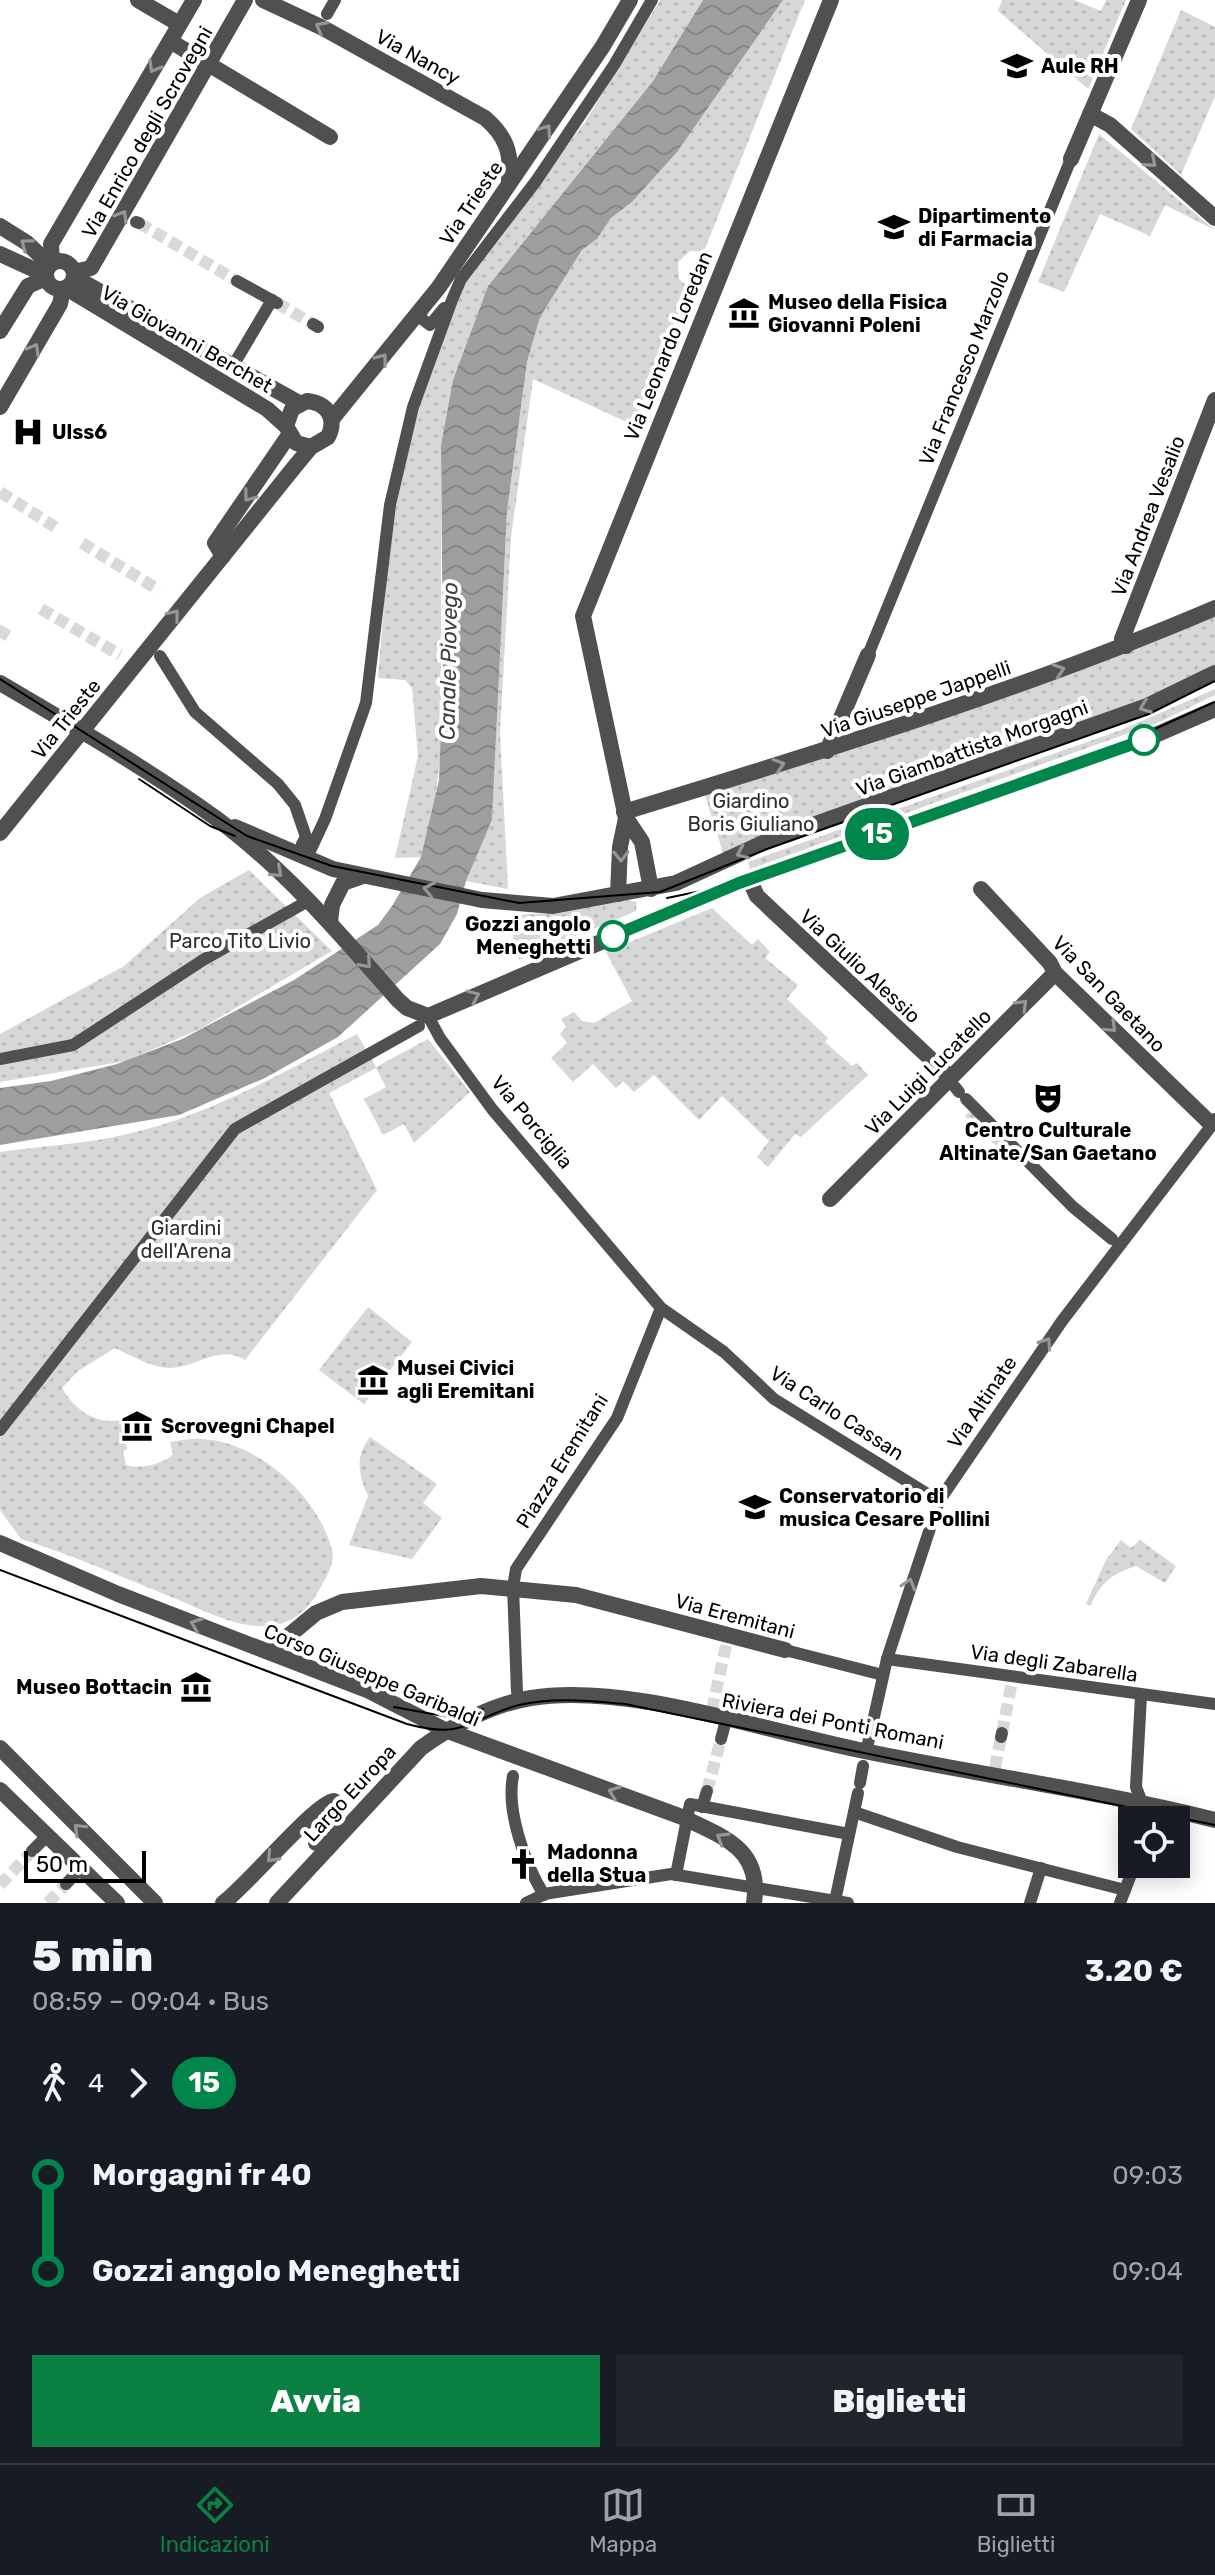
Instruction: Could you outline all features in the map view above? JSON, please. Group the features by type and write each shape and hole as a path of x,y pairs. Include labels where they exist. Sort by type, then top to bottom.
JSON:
{"street":[{"name":"Via Enrico degli Scrovegni","path":"138,0 179,24"},
{"name":"Via Enrico degli Scrovegni","path":"49,270 51,244 194,0"},
{"name":"Via Enrico degli Scrovegni","path":"0,407 60,304 69,282 91,268 245,0"},
{"name":"Via Nancy","path":"263,0 323,28 485,118 506,141 511,162 508,184"},
{"path":"327,14 335,0"},
{"name":"Via Trieste","path":"0,833 311,447 328,437 332,419 417,315 603,46 630,0"},
{"path":"160,656 195,712 278,784 295,805 306,846 366,703 390,505 413,407 452,300 461,279 536,181 614,65 652,0"},
{"name":"Via Leonardo Loredan","path":"625,815 583,616 588,596 831,0"},
{"name":"Via Francesco Marzolo","path":"827,751 1139,0"},
{"path":"170,41 330,137"},
{"path":"1090,114 1110,125 1215,218"},
{"path":"0,226 27,243 49,270 50,286 69,282 63,261 49,270 28,286 0,331"},
{"path":"0,254 49,270"},
{"name":"Via Giovanni Berchet","path":"69,282 299,403"},
{"name":"Via Giovanni Berchet","path":"69,282 267,409 288,430"},
{"path":"237,359 275,301 239,282"},
{"path":"417,315 430,325 452,300"},
{"name":"Via Andrea Vesalio","path":"1126,646 1122,639 1215,400"},
{"path":"299,403 316,402 326,408 332,419"},
{"name":"Via Trieste","path":"223,556 215,543 288,430 289,413 299,403"},
{"path":"288,430 296,443 311,447"},
{"name":"Via Giuseppe Jappelli","path":"625,815 827,751 1126,646 1215,608"},
{"name":"Via Giambattista Morgagni","path":"219,821 306,861 482,900 533,906 618,894 676,883 765,842 1147,706 1215,673"},
{"path":"0,683 82,731 219,821 332,924 398,1000 424,1021"},
{"path":"0,1430 235,1129 424,1021 648,920 749,879 1144,740 1215,709"},
{"path":"625,815 642,842 653,908 648,920"},
{"path":"618,894 625,815"},
{"path":"332,924 332,905 343,883 354,877 372,877"},
{"name":"Via Giulio Alessio","path":"749,879 757,896 957,1089 1073,1207 1112,1239"},
{"name":"Via San Gaetano","path":"981,889 1050,963 1055,973 1214,1123"},
{"path":"0,1059 73,1045 203,960 308,901"},
{"name":"Via Luigi Lucatello","path":"830,1199 957,1089 1055,973"},
{"name":"Via Porciglia","path":"424,1021 492,1109 661,1308"},
{"name":"Via Altinate","path":"867,1748 887,1659 939,1501 1071,1308 1214,1123"},
{"name":"Via Carlo Cassan","path":"661,1308 724,1352 774,1399 939,1501"},
{"name":"Piazza Eremitani","path":"513,1587 516,1569 617,1418 661,1308"},
{"name":"Corso Giuseppe Garibaldi","path":"0,1543 118,1594 367,1690 445,1730 687,1820 726,1839 746,1854 756,1875 755,1898"},
{"path":"269,1652 316,1613 342,1602 461,1587 513,1587 517,1692"},
{"name":"Via Eremitani","path":"513,1587 576,1595 727,1637 883,1675"},
{"name":"Via degli Zabarella","path":"887,1659 1013,1679 1215,1704"},
{"path":"1141,1696 1136,1787 1143,1806"},
{"name":"Riviera dei Ponti Romani","path":"445,1730 532,1697 624,1699 716,1716 866,1752 994,1771 1215,1820"},
{"path":"716,1716 721,1739"},
{"name":"Largo Europa","path":"277,1903 403,1765 445,1730"},
{"path":"0,1748 155,1903"},
{"path":"526,1903 545,1896 674,1874 755,1898 841,1902 850,1830 863,1766"},
{"path":"513,1776 510,1794 518,1827 537,1884 545,1896"},
{"path":"0,1790 117,1903"},
{"path":"702,1807 707,1791"},
{"name":"Largo Europa","path":"223,1903 240,1891 327,1801 334,1801 337,1816 302,1858 289,1889"},
{"path":"674,1874 690,1804 850,1830"},
{"path":"854,1812 957,1847 1125,1891"},
{"path":"32,1851 48,1835"},
{"path":"66,1884 81,1868"},
{"path":"1030,1903 1041,1868"},
{"path":"269,1903 289,1889"}],"green space":[{"path":"660,0 703,0 653,81 488,286 453,380 441,445 441,753 434,808 421,857 395,858 418,756 412,688 405,680 378,678 390,533 418,408 464,281 585,122"},
{"path":"783,0 805,0 704,251 690,251 678,262 679,279 689,288 633,425 533,379 511,537 500,733 508,889 466,881 492,820 507,511 527,362 540,317 582,250 597,239 611,218 632,202 677,151"},
{"path":"1002,0 1074,0 1101,11 1106,0 1126,0 1088,89 998,11"},
{"path":"1181,10 1215,27 1215,96 1181,175 1131,129"},
{"path":"1099,134 1215,230 1165,205 1150,236 1100,214 1064,292 1038,282"},
{"name":"Giardino Boris Giuliano","path":"1215,614 1215,669 1141,703 892,788 724,856 705,795 873,743"},
{"path":"1215,689 1215,695 1162,721 750,869 748,862 1121,730"},
{"name":"Parco Tito Livio","path":"249,870 332,951 200,1029 126,1061 0,1082 0,1034 124,966 200,898"},
{"path":"626,900 637,902 636,911 519,960 513,938 516,915 551,913"},
{"path":"712,908 752,945 758,939 770,952 765,958 798,985 787,999 828,1038 825,1042 852,1066 857,1063 868,1075 801,1137 795,1134 768,1167 757,1157 769,1141 722,1096 699,1120 654,1075 634,1092 623,1081 616,1088 593,1064 573,1082 551,1058 567,1043 560,1034 566,1027 561,1019 574,1012 582,1021 594,1023 632,1001 606,952"},
{"name":"Giardini dell'Arena","path":"357,1034 376,1067 428,1039 470,1092 414,1143 404,1124 383,1135 364,1099 386,1087 376,1068 329,1093 377,1190 245,1360 226,1354 171,1368 142,1361 115,1348 78,1371 62,1388 86,1414 102,1420 120,1420 127,1449 123,1451 126,1465 138,1467 158,1463 173,1454 170,1442 200,1439 243,1449 282,1475 314,1510 332,1550 331,1567 312,1601 302,1612 283,1623 267,1626 242,1624 21,1539 0,1510 0,1152 96,1140 157,1126 245,1092"},
{"path":"972,1110 1021,1158 1015,1164 965,1116"},
{"path":"368,1307 412,1342 364,1404 319,1370"},
{"path":"370,1437 437,1484 423,1503 442,1518 412,1559 349,1545 368,1496 362,1480 360,1458"},
{"path":"1121,1540 1131,1548 1140,1540 1176,1566 1165,1583 1136,1566 1127,1569 1108,1580 1090,1606 1086,1604 1106,1560"}],"water":[{"name":"Canale Piovego","path":"703,0 783,0 677,152 632,202 611,218 597,239 582,250 540,317 527,362 507,511 492,820 466,881 457,914 440,944 338,1037 265,1078 179,1115 0,1145 0,1088 51,1081 117,1064 182,1039 294,980 378,925 392,906 421,857 439,780 443,677 441,445 453,380 488,286 653,81"}],"tunnel":[{"path":"139,223 237,281"},
{"path":"277,303 313,324"},
{"path":"0,492 55,527"},
{"path":"82,543 159,590"},
{"path":"41,609 120,655"},
{"path":"0,638 7,626"},
{"path":"712,1710 727,1641"},
{"path":"1002,1733 1012,1681"},
{"path":"995,1768 1001,1737"},
{"path":"707,1791 721,1739"},
{"path":"0,1885 32,1851"},
{"path":"48,1903 66,1884"}],"tram line":[{"path":"0,679 247,836 332,866 519,903 660,892 767,849 1149,714 1215,681"},
{"path":"667,898 706,890 1137,737 1215,702"},
{"path":"139,779 210,826 235,836"},
{"path":"0,1570 407,1724 455,1729 502,1710 545,1701 625,1704 1215,1825"},
{"path":"394,1707 449,1717 483,1709"}],"bus line":[{"name":"15","path":"613,936 739,883 1144,740"}],"place":[{"name":"Aule RH","path":"1017,66"},
{"name":"Dipartimento di Farmacia","path":"894,227"},
{"name":"Museo della Fisica Giovanni Poleni","path":"744,313"},
{"name":"Ulss6","path":"28,432"},
{"name":"Gozzi angolo Meneghetti","path":"613,936"},
{"name":"Centro Culturale Altinate/San Gaetano","path":"1048,1098"},
{"name":"Musei Civici agli Eremitani","path":"373,1380"},
{"name":"Scrovegni Chapel","path":"137,1426"},
{"name":"Conservatorio di musica Cesare Pollini","path":"755,1507"},
{"name":"Museo Bottacin","path":"196,1687"},
{"name":"Madonna della Stua","path":"523,1864"}]}
